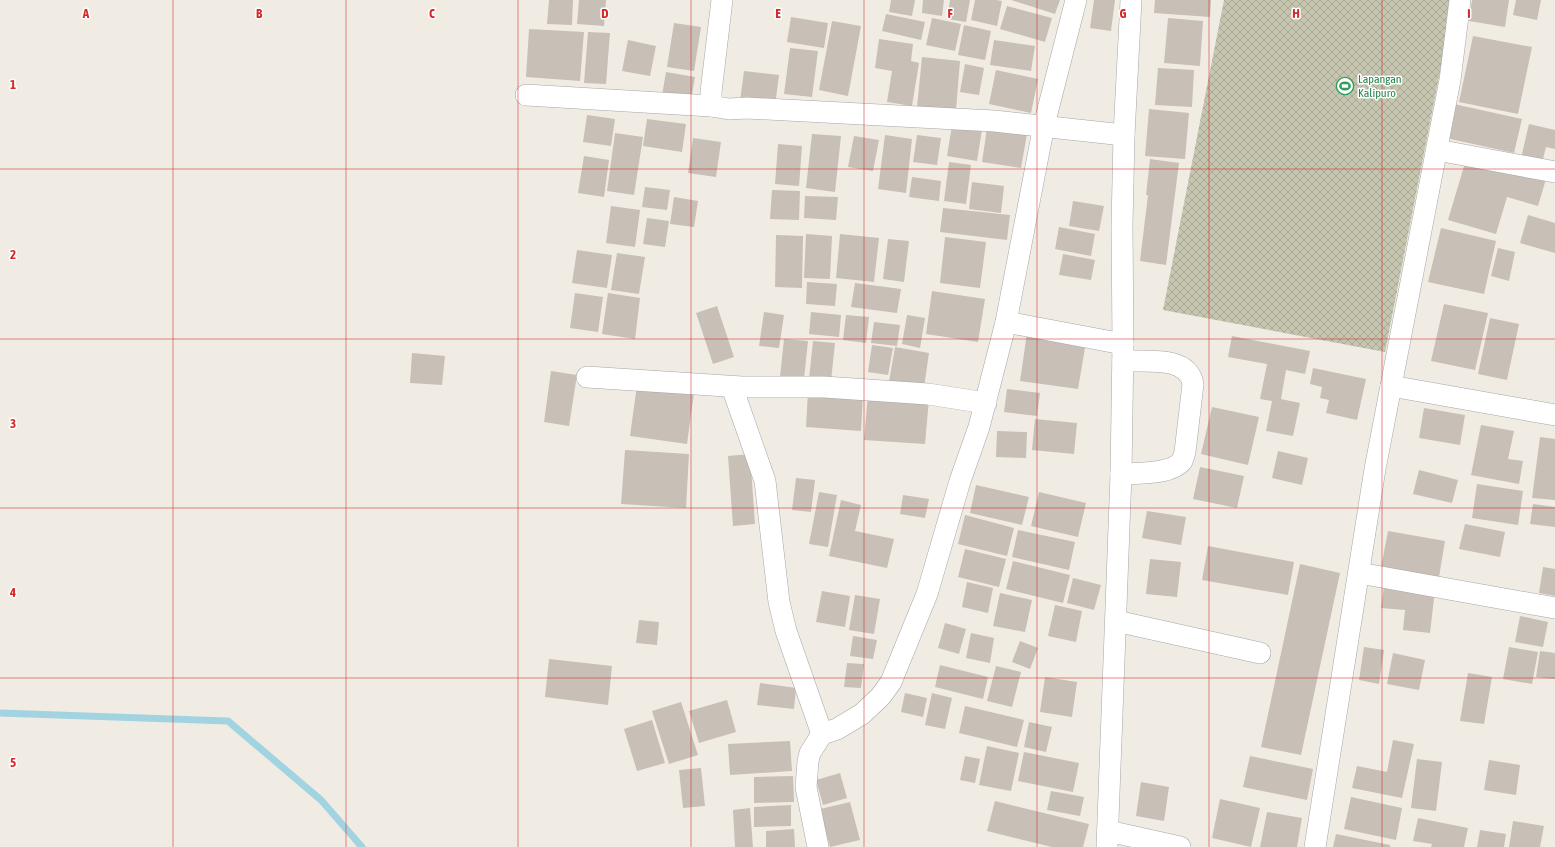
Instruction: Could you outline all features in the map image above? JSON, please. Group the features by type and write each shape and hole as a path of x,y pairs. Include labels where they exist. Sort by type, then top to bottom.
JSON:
{"street":[{"path":"722,0 711,92 729,108"},
{"path":"818,847 806,787 810,753 830,732 862,714 881,696 891,682 899,666 927,594 958,488 986,403 1006,322 1044,125 1076,0"},
{"path":"1131,0 1124,135 1122,226 1123,353 1116,621 1108,839 1180,847"},
{"path":"1314,847 1375,469 1450,80 1460,0"},
{"path":"526,95 729,108 994,121 1044,125 1124,135"},
{"path":"1437,150 1555,172"},
{"path":"1006,322 1123,353 1171,362 1186,369 1192,378 1193,384 1185,452 1182,461 1174,467 1166,470 1120,474"},
{"path":"587,377 737,387 824,387 920,394 986,403"},
{"path":"1391,386 1555,415"},
{"path":"737,387 765,481 779,602 786,631 830,732"},
{"path":"1359,573 1555,608"},
{"path":"1116,621 1260,653"}],"shaded area":[{"path":"1224,0 1454,0 1385,352 1163,310"}],"building":[{"path":"549,0 573,0 572,25 547,24"},
{"path":"579,0 606,0 604,26 577,24"},
{"path":"891,0 915,0 912,16 889,12"},
{"path":"923,0 944,0 942,16 922,13"},
{"path":"950,0 970,0 966,22 947,19"},
{"path":"975,0 1002,1 997,26 971,20"},
{"path":"1011,0 1060,0 1055,14"},
{"path":"1094,0 1115,0 1111,31 1090,28"},
{"path":"1155,0 1211,0 1210,17 1154,13"},
{"path":"1472,0 1509,0 1505,27 1469,21"},
{"path":"1516,0 1541,0 1537,20 1513,15"},
{"path":"1007,6 1052,18 1045,42 1000,29"},
{"path":"886,14 925,22 921,40 882,31"},
{"path":"791,17 828,23 824,48 787,42"},
{"path":"932,18 961,24 955,51 926,45"},
{"path":"1168,18 1203,21 1200,66 1164,63"},
{"path":"832,21 861,26 848,96 819,90"},
{"path":"674,23 701,27 694,71 667,67"},
{"path":"964,25 991,31 985,60 958,55"},
{"path":"529,29 584,32 580,81 526,77"},
{"path":"588,32 610,33 606,84 584,83"},
{"path":"1473,36 1532,47 1518,114 1459,102"},
{"path":"879,39 913,44 911,61 919,63 912,106 887,102 892,71 875,68"},
{"path":"628,40 656,46 650,76 622,71"},
{"path":"994,40 1035,46 1031,71 990,65"},
{"path":"790,48 818,51 812,97 784,94"},
{"path":"922,57 960,61 956,110 917,107"},
{"path":"965,64 984,68 979,95 960,92"},
{"path":"1158,68 1194,70 1192,107 1155,105"},
{"path":"996,70 1038,79 1031,113 989,104"},
{"path":"744,71 779,75 775,106 740,101"},
{"path":"666,72 695,77 691,100 662,95"},
{"path":"1454,104 1522,119 1514,153 1446,138"},
{"path":"1149,109 1189,113 1185,159 1145,156"},
{"path":"587,115 615,119 611,146 583,142"},
{"path":"647,119 686,124 682,152 643,146"},
{"path":"1529,124 1555,130 1555,149 1546,147 1542,163 1521,158"},
{"path":"952,125 982,130 977,161 947,156"},
{"path":"987,128 1027,134 1021,168 982,162"},
{"path":"615,133 643,137 634,195 607,191"},
{"path":"812,134 841,136 835,192 806,188"},
{"path":"885,135 912,139 906,193 878,189"},
{"path":"917,135 941,138 937,165 913,162"},
{"path":"854,136 879,140 873,171 848,167"},
{"path":"693,138 721,142 716,177 688,173"},
{"path":"778,144 802,146 799,186 775,184"},
{"path":"584,156 609,160 604,197 578,193"},
{"path":"1467,156 1546,179 1538,206 1507,197 1496,234 1448,220"},
{"path":"1150,159 1179,163 1166,265 1140,261 1148,195 1146,195"},
{"path":"949,162 971,165 966,204 944,201"},
{"path":"912,177 941,181 939,201 909,197"},
{"path":"972,182 1004,186 1001,213 969,209"},
{"path":"645,187 670,190 667,210 642,207"},
{"path":"772,190 800,191 799,220 770,219"},
{"path":"805,196 838,197 836,220 804,218"},
{"path":"674,197 698,201 694,227 670,224"},
{"path":"1073,201 1104,206 1099,231 1069,226"},
{"path":"611,206 640,210 635,247 606,243"},
{"path":"943,208 1010,215 1007,240 940,232"},
{"path":"1528,215 1555,223 1555,253 1520,243"},
{"path":"647,218 669,221 665,247 643,244"},
{"path":"1059,227 1095,234 1091,256 1055,249"},
{"path":"1441,228 1496,241 1484,294 1428,282"},
{"path":"806,234 832,236 830,279 804,278"},
{"path":"840,234 879,238 874,282 836,278"},
{"path":"776,235 803,236 802,288 775,287"},
{"path":"945,237 986,242 980,288 940,283"},
{"path":"888,239 909,241 904,282 883,279"},
{"path":"1498,248 1515,252 1509,281 1491,276"},
{"path":"577,250 612,255 607,288 572,283"},
{"path":"617,253 645,257 639,294 611,290"},
{"path":"1063,254 1095,260 1091,280 1059,275"},
{"path":"807,282 837,284 835,306 806,304"},
{"path":"855,283 901,289 897,313 851,307"},
{"path":"932,291 985,299 978,342 926,334"},
{"path":"575,293 603,297 598,332 570,328"},
{"path":"608,293 640,298 635,339 602,334"},
{"path":"1444,304 1488,313 1475,370 1431,361"},
{"path":"717,306 734,357 713,364 696,313"},
{"path":"764,312 784,315 779,348 759,346"},
{"path":"811,312 841,315 839,337 809,334"},
{"path":"846,315 869,317 866,343 843,340"},
{"path":"907,315 925,318 920,348 902,344"},
{"path":"1490,318 1519,324 1507,380 1478,374"},
{"path":"874,322 900,325 897,346 871,343"},
{"path":"1027,333 1086,342 1078,389 1020,381"},
{"path":"1232,336 1310,351 1305,374 1286,370 1281,399 1300,403 1293,436 1266,431 1272,401 1260,399 1267,364 1228,357"},
{"path":"784,339 808,341 804,379 780,377"},
{"path":"813,341 835,343 831,381 809,379"},
{"path":"872,345 893,348 888,375 868,372"},
{"path":"895,347 929,353 924,387 889,382"},
{"path":"412,353 445,356 442,385 410,383"},
{"path":"1313,368 1366,379 1357,420 1326,413 1329,400 1320,398 1322,387 1310,384"},
{"path":"551,371 577,375 569,426 544,422"},
{"path":"637,385 694,393 687,444 630,436"},
{"path":"1007,389 1040,393 1037,416 1004,412"},
{"path":"808,391 863,394 861,431 806,427"},
{"path":"868,394 929,399 925,444 864,440"},
{"path":"1212,407 1259,417 1248,465 1201,454"},
{"path":"1424,408 1465,415 1460,445 1419,438"},
{"path":"1035,419 1077,423 1074,454 1032,450"},
{"path":"1481,425 1514,431 1508,459 1523,461 1519,484 1471,475"},
{"path":"997,431 1027,432 1026,458 996,457"},
{"path":"1540,437 1555,439 1555,500 1532,498"},
{"path":"625,450 689,454 686,508 621,504"},
{"path":"1278,451 1308,458 1302,485 1272,478"},
{"path":"750,454 755,524 733,526 728,456"},
{"path":"1200,467 1244,476 1237,508 1193,499"},
{"path":"1419,470 1458,480 1452,503 1413,494"},
{"path":"796,478 815,480 811,512 792,510"},
{"path":"1477,484 1523,491 1518,525 1472,518"},
{"path":"976,485 1029,497 1022,525 970,513"},
{"path":"819,492 837,495 828,547 809,544"},
{"path":"1039,492 1086,503 1078,537 1031,526"},
{"path":"903,495 929,499 925,518 900,514"},
{"path":"841,500 861,505 855,531 894,539 887,568 829,556"},
{"path":"1533,504 1555,507 1555,527 1530,524"},
{"path":"1147,511 1186,517 1181,545 1142,538"},
{"path":"965,515 1014,528 1007,556 958,544"},
{"path":"1465,524 1505,532 1500,557 1459,549"},
{"path":"1018,530 1075,542 1069,570 1012,557"},
{"path":"1388,531 1445,541 1438,583 1380,573"},
{"path":"1208,546 1294,562 1288,595 1202,580"},
{"path":"965,549 1006,559 999,587 958,577"},
{"path":"1150,559 1181,562 1177,597 1146,594"},
{"path":"1013,561 1070,575 1063,603 1006,589"},
{"path":"1300,564 1340,573 1301,755 1261,747"},
{"path":"1543,567 1555,569 1555,596 1539,593"},
{"path":"1073,578 1101,585 1094,610 1067,603"},
{"path":"967,582 993,588 988,613 962,607"},
{"path":"1384,585 1435,590 1430,633 1403,630 1405,610 1381,608"},
{"path":"822,591 850,596 845,627 816,622"},
{"path":"1000,593 1032,600 1025,632 993,626"},
{"path":"855,595 880,599 874,634 849,630"},
{"path":"1055,605 1082,611 1076,642 1048,636"},
{"path":"1520,616 1548,622 1543,647 1515,642"},
{"path":"639,620 659,622 657,645 636,643"},
{"path":"945,623 966,629 959,654 938,648"},
{"path":"971,633 994,638 990,663 966,658"},
{"path":"853,636 877,640 873,659 850,656"},
{"path":"1020,641 1038,648 1030,669 1012,662"},
{"path":"1364,647 1384,650 1379,684 1359,680"},
{"path":"1509,647 1538,652 1532,684 1503,679"},
{"path":"1540,651 1555,653 1555,679 1536,677"},
{"path":"1393,653 1425,660 1419,690 1387,684"},
{"path":"549,659 612,666 608,705 545,697"},
{"path":"847,663 864,664 861,688 844,687"},
{"path":"940,665 988,677 983,699 935,687"},
{"path":"996,666 1021,672 1012,707 987,701"},
{"path":"1468,673 1492,677 1484,724 1460,721"},
{"path":"1045,677 1077,682 1072,717 1040,712"},
{"path":"760,683 796,688 794,709 757,705"},
{"path":"905,693 927,698 923,717 901,712"},
{"path":"932,693 952,698 945,729 925,725"},
{"path":"727,700 736,732 699,743 689,711"},
{"path":"681,702 698,755 669,764 652,711"},
{"path":"965,706 1024,720 1017,747 959,733"},
{"path":"652,720 665,763 637,771 624,729"},
{"path":"1029,722 1052,727 1046,752 1024,747"},
{"path":"1393,740 1414,744 1402,798 1352,788 1357,766 1387,772"},
{"path":"790,741 792,771 730,775 728,744"},
{"path":"987,746 1019,753 1011,791 979,785"},
{"path":"1024,752 1079,763 1073,792 1018,781"},
{"path":"965,756 980,759 975,783 960,780"},
{"path":"1250,756 1313,769 1307,800 1243,787"},
{"path":"1417,759 1442,762 1436,811 1411,808"},
{"path":"1489,760 1520,765 1516,795 1484,790"},
{"path":"701,768 705,806 683,808 679,770"},
{"path":"840,773 847,798 823,805 816,780"},
{"path":"793,776 794,802 754,803 754,777"},
{"path":"1141,782 1169,787 1164,821 1136,816"},
{"path":"1051,791 1084,797 1080,816 1047,810"},
{"path":"1351,797 1402,808 1396,840 1344,829"},
{"path":"1220,799 1260,808 1251,847 1212,838"},
{"path":"995,801 1089,824 1083,847 1052,847 987,831"},
{"path":"850,802 860,840 830,847 820,809"},
{"path":"791,805 791,826 754,827 754,807"},
{"path":"750,808 753,847 735,847 733,810"},
{"path":"1267,812 1302,818 1297,847 1260,847"},
{"path":"1418,818 1468,828 1464,847 1431,847 1432,844 1413,841"},
{"path":"1513,821 1544,826 1540,847 1509,847"},
{"path":"794,829 795,847 766,847 766,831"},
{"path":"1480,830 1506,834 1504,847 1477,847"},
{"path":"1336,834 1390,845 1390,847 1333,847"}],"waterway":[{"path":"0,713 228,721 321,800 362,847"}],"place":[{"name":"Lapangan Kalipuro","path":"1345,86"}]}
